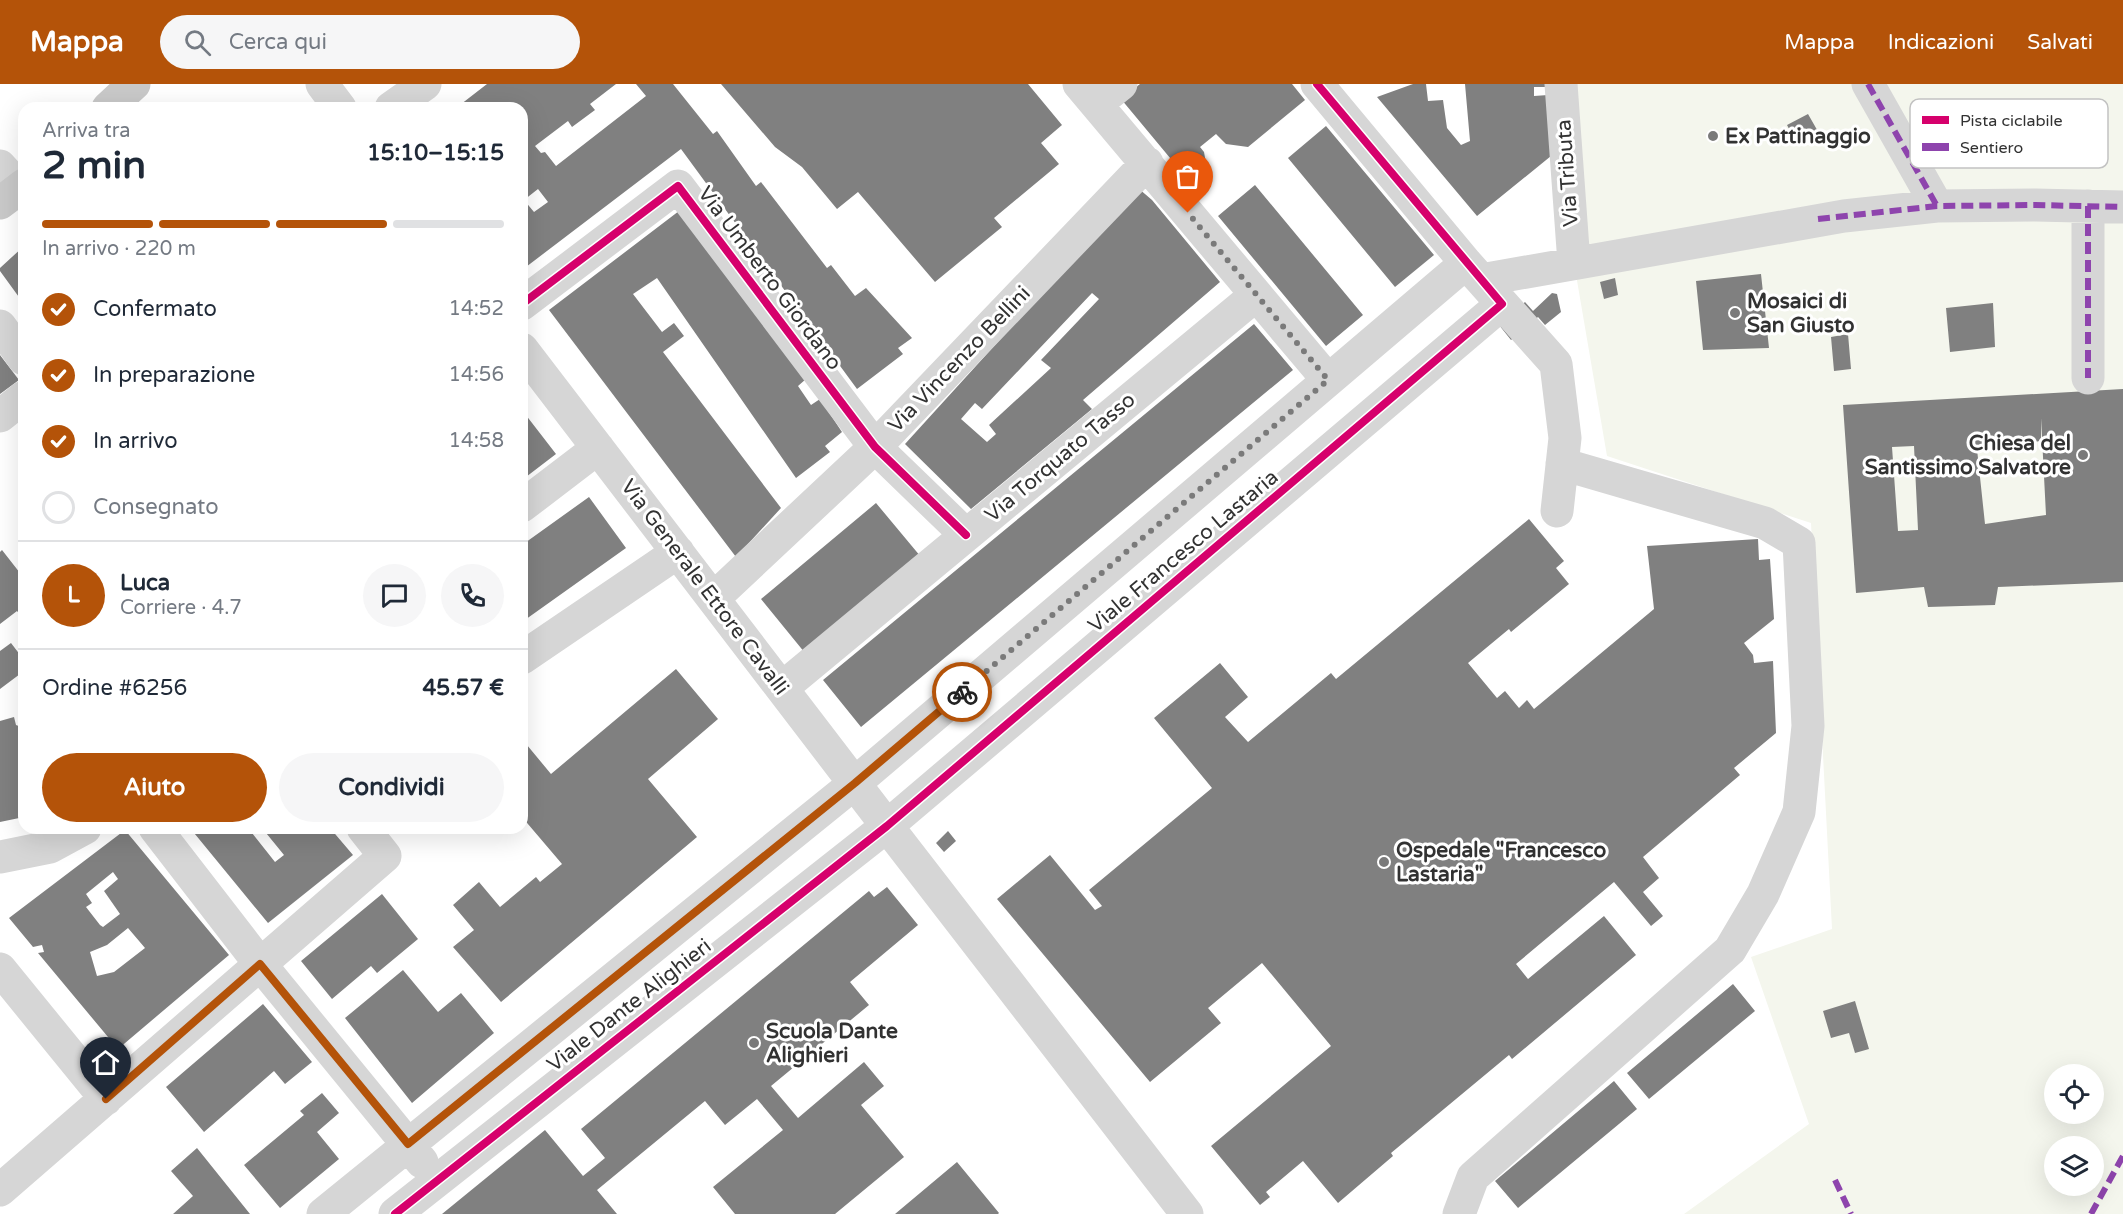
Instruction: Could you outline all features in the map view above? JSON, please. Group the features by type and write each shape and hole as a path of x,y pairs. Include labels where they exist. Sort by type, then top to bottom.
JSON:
{"main road":[{"path":"114,102 134,84"}],"street":[{"path":"322,84 336,102"},
{"path":"400,102 425,84"},
{"path":"1317,84 1483,282 1556,364 1564,438 1557,511"},
{"name":"Via Tributa","path":"1561,84 1574,263"},
{"path":"1868,84 1910,158"},
{"path":"1099,91 1147,163 1328,380"},
{"name":"Via Vincenzo Bellini","path":"714,598 875,447 1147,163"},
{"path":"1916,168 1937,206"},
{"name":"Via Umberto Giordano","path":"528,299 678,186 875,447 966,535"},
{"path":"1483,282 1574,263 1818,219 1937,206 2123,207"},
{"path":"2088,206 2088,378"},
{"name":"Viale Francesco Lastaria","path":"855,783 1328,380 1483,282"},
{"name":"Viale Francesco Lastaria","path":"887,826 1483,282"},
{"name":"Via Torquato Tasso","path":"782,688 1256,295"},
{"path":"0,326 18,351"},
{"name":"Via Generale Ettore Cavalli","path":"528,358 1187,1214"},
{"path":"0,416 18,402"},
{"path":"528,501 598,448"},
{"path":"1459,1214 1473,1177 1730,951 1763,894 1799,812 1808,726 1799,543 1765,523 1562,464"},
{"path":"528,654 678,552"},
{"name":"Viale Dante Alighieri","path":"323,1214 855,783"},
{"name":"Viale Dante Alighieri","path":"395,1214 887,826"},
{"path":"0,857 50,847 74,834"},
{"path":"160,834 260,964 437,1180"},
{"path":"0,1190 385,856 368,834"},
{"path":"0,969 106,1099"}],"shaded area":[{"path":"1561,84 2123,84 2123,1214 1684,1214 1809,1124 1751,957 1832,929 1811,523 1607,456 1574,263"}],"building":[{"path":"487,84 616,84 590,104 595,110 572,127 568,121 535,146 541,153 545,152 556,166 646,96 636,84 673,84 713,134 717,131 756,186 761,182 827,268 831,265 855,296 866,288 912,338 898,348 903,354 857,389 681,149 528,265 528,205 534,212 548,202 538,189 528,197 528,102 464,102"},
{"path":"721,84 1028,84 1062,125 1041,143 1059,164 994,218 1002,227 935,282 858,192 837,209 802,167 775,147"},
{"path":"1140,84 1292,84 1305,100 1248,147 1226,144 1216,134 1200,147 1204,152 1207,169 1204,178 1195,188 1121,99"},
{"path":"1413,84 1426,84 1428,101 1443,100 1447,128 1461,145 1470,141 1465,84 1548,84 1548,87 1534,87 1534,96 1548,95 1551,156 1477,216 1377,97"},
{"path":"1808,114 1820,135 1798,146 1787,125"},
{"path":"1326,126 1434,255 1395,287 1288,158"},
{"path":"1255,185 1363,315 1326,346 1218,216"},
{"path":"1138,188 1152,200 1220,282 1083,400 1092,409 971,509 905,444","holes":["1092,293 1099,299 1041,360 1051,368 989,425 996,434 987,442 961,419 975,403 982,409"]},
{"path":"679,211 806,379 798,386 811,405 820,399 842,432 825,446 830,452 796,478 657,278 633,294 662,332 674,323 684,336 663,352 781,508 736,557 549,310"},
{"path":"18,252 18,296 0,271 0,268"},
{"path":"1761,274 1769,348 1703,350 1696,281"},
{"path":"1615,278 1618,295 1604,299 1600,282"},
{"path":"1552,293 1557,294 1561,312 1545,325 1538,317 1511,340 1499,325 1525,302 1533,311"},
{"path":"1993,303 1995,347 1950,352 1946,308"},
{"path":"1254,324 1293,370 861,727 823,680"},
{"path":"1848,334 1851,369 1834,371 1831,337"},
{"path":"0,355 18,381 0,394"},
{"path":"2123,389 2123,582 1998,587 1995,605 1928,607 1924,587 1856,593 1843,405","holes":["2041,418 2046,515 1985,524 1977,449 2041,441","1914,446 1918,530 1898,531 1892,447"]},
{"path":"528,418 556,454 528,475"},
{"path":"589,497 626,548 528,618 528,541"},
{"path":"876,503 921,557 805,653 761,599"},
{"name":"Ospedale \"Francesco Lastaria\"","path":"1529,519 1564,561 1556,568 1569,584 1511,632 1509,629 1468,663 1497,698 1505,691 1519,708 1527,700 1534,709 1654,609 1647,546 1758,539 1759,560 1770,559 1774,619 1744,643 1753,655 1754,663 1773,661 1776,733 1734,768 1740,775 1643,857 1659,878 1643,892 1663,916 1651,926 1614,882 1516,964 1528,979 1604,916 1636,955 1512,1059 1509,1055 1391,1153 1393,1156 1338,1203 1303,1161 1266,1192 1270,1197 1260,1205 1211,1146 1331,1046 1262,963 1208,1008 1221,1023 1150,1082 997,899 1050,855 1095,910 1102,906 1089,890 1212,788 1154,718 1220,663 1248,697 1225,717 1248,742 1331,673 1336,679"},
{"path":"2,550 18,570 18,612 0,624 0,552"},
{"path":"11,643 18,652 18,676 0,689 0,651"},
{"path":"676,669 718,719 648,779 697,837 501,1002 453,947 474,930 453,905 479,882 500,907 536,877 540,882 562,864 528,824 528,746 551,774"},
{"path":"14,717 18,726 18,818 0,822 0,721"},
{"path":"948,831 956,841 944,852 936,843"},
{"path":"120,834 128,834 229,955 118,1049 38,953 44,952 42,945 33,947 9,918","holes":["113,872 118,879 104,891 120,914 103,927 86,907 92,903 86,894","128,928 145,948 114,972 97,976 90,952 107,945"]},
{"path":"195,834 253,834 275,862 284,855 267,834 335,834 353,855 268,923"},
{"name":"Scuola Dante Alighieri","path":"887,887 918,925 850,982 869,1005 771,1086 798,1118 864,1062 884,1086 861,1105 904,1157 835,1214 735,1214 713,1187 783,1130 757,1099 725,1125 705,1101 597,1190 617,1214 442,1214 545,1130 583,1176 605,1158 581,1129 869,891 874,897"},
{"path":"382,894 418,939 377,973 371,966 332,999 301,961"},
{"path":"403,970 438,1012 461,993 494,1033 412,1103 345,1018"},
{"path":"1733,984 1755,1011 1649,1099 1627,1073"},
{"path":"1855,1001 1869,1049 1855,1053 1849,1033 1831,1038 1823,1011"},
{"path":"263,1004 312,1062 285,1084 274,1071 204,1132 166,1087"},
{"path":"1614,1081 1637,1109 1518,1208 1495,1181"},
{"path":"322,1093 339,1113 317,1132 339,1159 280,1208 244,1165 304,1115 300,1111"},
{"path":"197,1148 250,1214 173,1214 193,1196 171,1171"},
{"path":"957,1162 998,1214 895,1214"}],"marked path":[{"path":"1868,84 1910,158"},
{"path":"1916,168 1937,206"},
{"path":"1818,219 1937,206 2123,207"},
{"path":"2088,206 2088,378"},
{"path":"2091,1214 2123,1156"},
{"path":"1835,1180 1851,1214"}],"cycle path":[{"path":"395,1214 887,826 1502,304 1317,84"},
{"path":"528,299 678,186 875,447 966,535"}],"way so far":[{"path":"962,692 1328,380 1188,213"}],"place":[{"name":"Ex Pattinaggio","path":"1713,136"},
{"name":"Mosaici di San Giusto","path":"1735,313"},
{"name":"Chiesa del Santissimo Salvatore","path":"2083,455"},
{"name":"Ospedale \"Francesco Lastaria\"","path":"1384,862"},
{"name":"Scuola Dante Alighieri","path":"754,1043"}],"route":[{"path":"106,1099 260,964 408,1144 855,783 962,692"}]}
